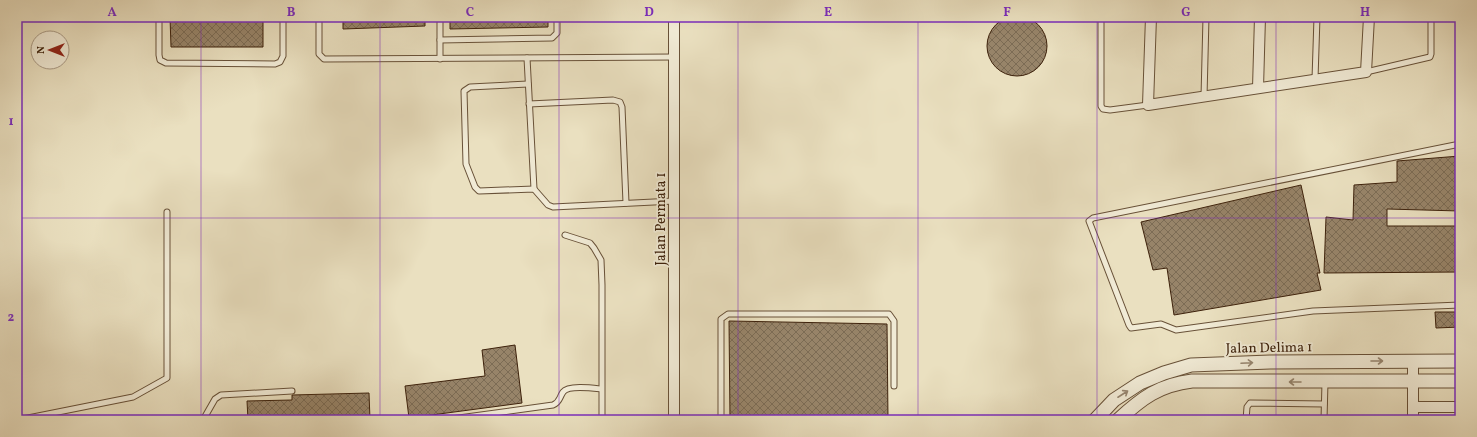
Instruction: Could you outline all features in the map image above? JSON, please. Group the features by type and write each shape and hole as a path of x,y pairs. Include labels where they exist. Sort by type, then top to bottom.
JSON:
{"street":[{"name":"Jalan Permata 1","path":"674,17 674,420"},
{"path":"1151,17 1148,105 1366,72 1369,17"},
{"path":"1258,88 1260,17"},
{"path":"1413,361 1413,420"},
{"name":"Jalan Delima 1","path":"1095,420 1114,400 1140,383 1164,373 1191,365 1270,362 1460,361"},
{"path":"1270,362 1270,382"},
{"path":"1118,420 1135,405 1154,392 1175,383 1192,381 1460,381"},
{"path":"1413,407 1460,407"}],"lane":[{"path":"159,17 159,55 160,60 166,63 275,64 280,62 283,56 283,17"},
{"path":"319,17 319,54 324,60 674,57"},
{"path":"440,17 440,59"},
{"path":"440,40 552,38 557,33 556,17"},
{"path":"1101,17 1101,106 1104,109 1110,110 1148,105"},
{"path":"1204,96 1206,17"},
{"path":"1315,79 1317,17"},
{"path":"1366,72 1429,58 1431,54 1431,17"},
{"path":"527,58 534,189 548,205 553,207 674,201"},
{"path":"528,84 470,87 464,91 466,164 475,187 479,191 534,189"},
{"path":"529,104 613,100 620,102 622,107 626,203"},
{"path":"1460,144 1093,218 1089,221 1128,325 1131,328 1161,324 1176,330 1313,311 1460,305"},
{"path":"18,420 133,397 167,378 167,212"},
{"path":"565,235 590,243 600,260 602,284 602,420"},
{"path":"721,420 721,319 728,314 889,314 894,321 894,386"},
{"path":"1324,420 1325,382"},
{"path":"444,420 553,405 558,403 563,391 568,388 601,388"},
{"path":"203,420 215,399 221,395 292,391"},
{"path":"1246,420 1247,407 1250,403 1324,404"}],"building":[{"path":"1011,16 1023,16 1034,21 1042,29 1047,40 1045,58 1034,71 1023,76 1011,76 1000,71 992,63 987,52 987,40 992,29 1000,21"},
{"path":"170,17 263,17 263,47 171,47"},
{"path":"343,17 425,17 425,26 343,29"},
{"path":"450,17 548,17 548,27 450,29"},
{"path":"1460,156 1460,211 1387,209 1387,226 1460,226 1460,272 1324,273 1326,217 1353,220 1354,185 1397,182 1397,161"},
{"path":"1301,185 1320,273 1317,273 1321,290 1174,315 1167,268 1153,270 1141,222"},
{"path":"1435,312 1460,312 1460,327 1436,328"},
{"path":"729,321 887,324 888,420 730,420"},
{"path":"515,345 522,403 409,418 405,386 485,376 482,350"},
{"path":"369,393 370,420 248,420 247,401 292,400 292,395"}]}
